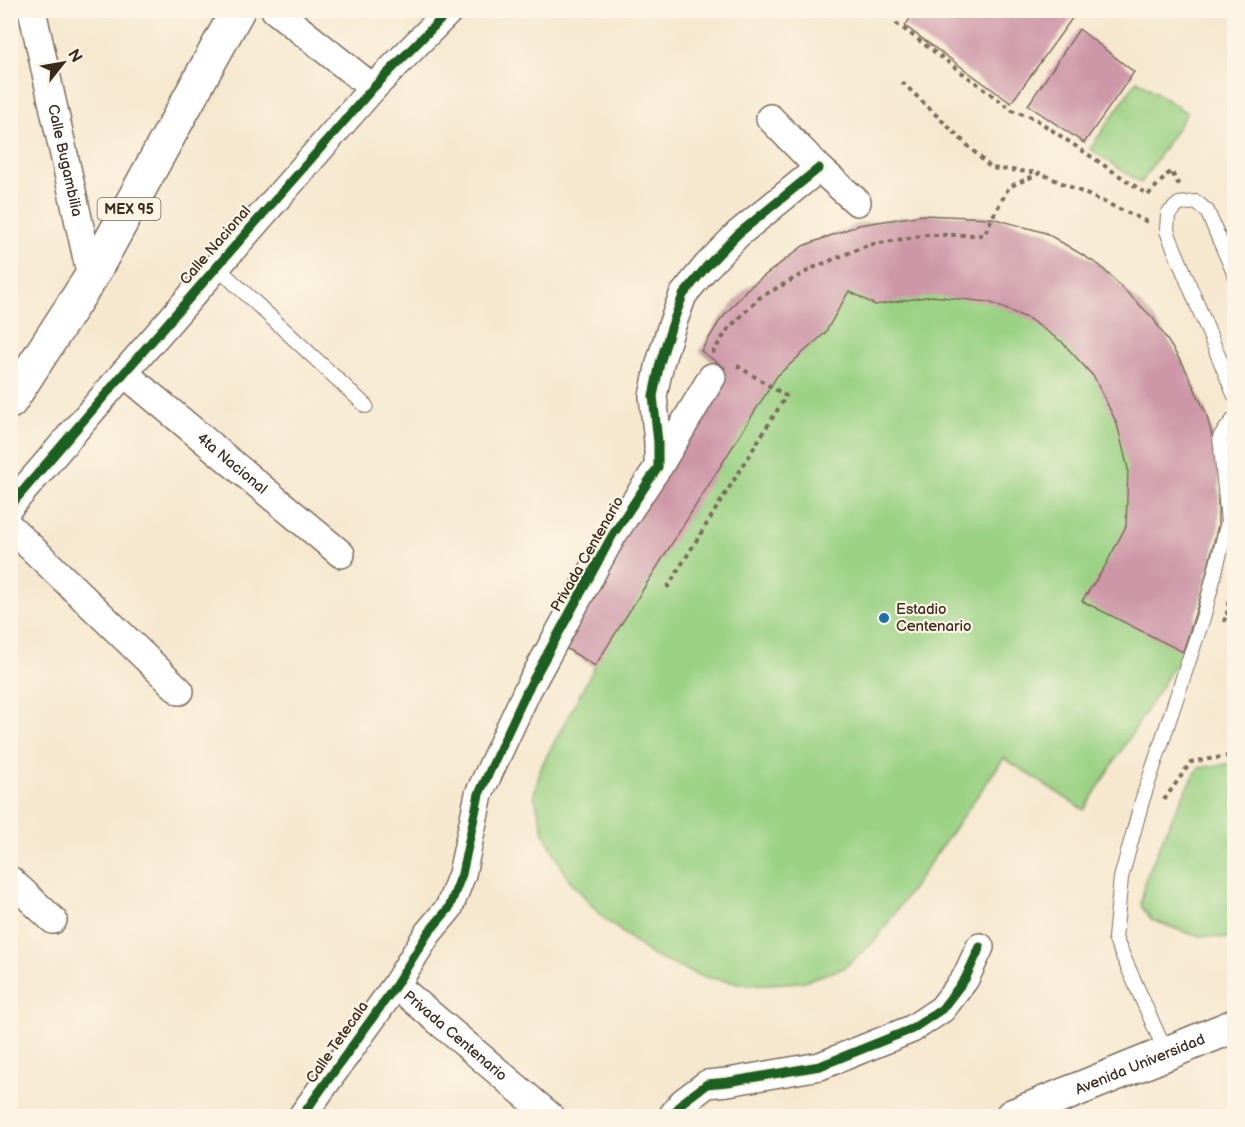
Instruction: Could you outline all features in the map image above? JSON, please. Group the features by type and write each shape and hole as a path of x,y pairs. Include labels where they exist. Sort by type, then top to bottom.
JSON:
{"main road":[{"name":"MEX 95","path":"10,402 91,277 238,10"},
{"name":"Avenida Universidad","path":"1012,1116 1234,1026"}],"street":[{"name":"Calle Bugambilia","path":"32,10 91,277"},
{"path":"275,10 373,88"},
{"name":"Calle Nacional","path":"10,506 373,88 450,10"},
{"path":"770,118 819,168 857,202"},
{"path":"658,467 653,396 665,346 683,295 738,234 819,168"},
{"name":"Privada Centenario","path":"550,1116 396,985 428,933 449,908 462,874 479,794 526,691 612,536 723,366"},
{"name":"4ta Nacional","path":"124,373 341,555"},
{"path":"10,527 180,691"},
{"path":"10,880 53,920"},
{"path":"672,1116 683,1102 707,1084 820,1066 912,1029 942,1009 965,979 980,948"},
{"name":"Calle Tetecala","path":"310,1114 396,985"}],"lane":[{"path":"1234,273 1207,211 1196,202 1179,204 1168,214 1167,231 1234,394"},
{"path":"217,267 366,406"},
{"path":"1166,1053 1115,938 1121,878 1142,801 1203,618 1228,522 1220,437 1234,418"}],"path":[{"path":"896,22 1012,110 1034,118 1148,195 1171,171 1188,203"},
{"path":"902,82 991,168 1041,173 1167,231"},
{"path":"668,588 786,396 723,366 713,352 729,328 759,298 815,267 868,245 927,235 984,235 1009,187 1041,173"},
{"path":"1229,600 1227,612 1234,630"},
{"path":"1164,801 1191,762 1234,755"}],"green space":[{"path":"1137,80 1187,113 1141,183 1090,149"},
{"name":"Estadio Centenario","path":"923,215 992,218 1046,233 1099,265 1153,318 1184,366 1206,413 1218,458 1218,525 1202,592 1183,652 1084,810 1004,758 875,941 844,968 801,982 748,985 700,976 653,956 602,917 568,878 545,836 534,795 541,767 595,666 559,644 725,369 701,351 719,322 746,290 803,246 859,225"},
{"path":"1234,763 1234,939 1193,935 1152,920 1141,906 1145,880 1175,811 1198,768"}],"building":[{"path":"916,10 1078,10 1011,103 905,26"},
{"path":"1079,29 1134,72 1084,143 1028,105"},
{"path":"923,215 992,218 1046,233 1099,265 1153,318 1184,366 1206,413 1218,458 1218,525 1202,592 1183,652 1082,601 1104,568 1126,526 1128,469 1117,424 1094,377 1062,342 1029,319 989,302 932,296 875,305 849,291 825,333 777,376 595,666 559,644 725,368 701,351 719,322 746,290 803,246 859,225"}],"cycle path":[{"path":"10,506 373,88 450,10"},
{"path":"302,1116 396,985 428,933 449,908 462,874 479,794 527,691 612,536 658,467 653,396 660,363 683,295 738,234 819,168"},
{"path":"672,1116 683,1102 707,1084 820,1066 912,1029 942,1009 965,979 980,947"}],"place":[{"name":"Estadio Centenario","path":"884,618"}]}
